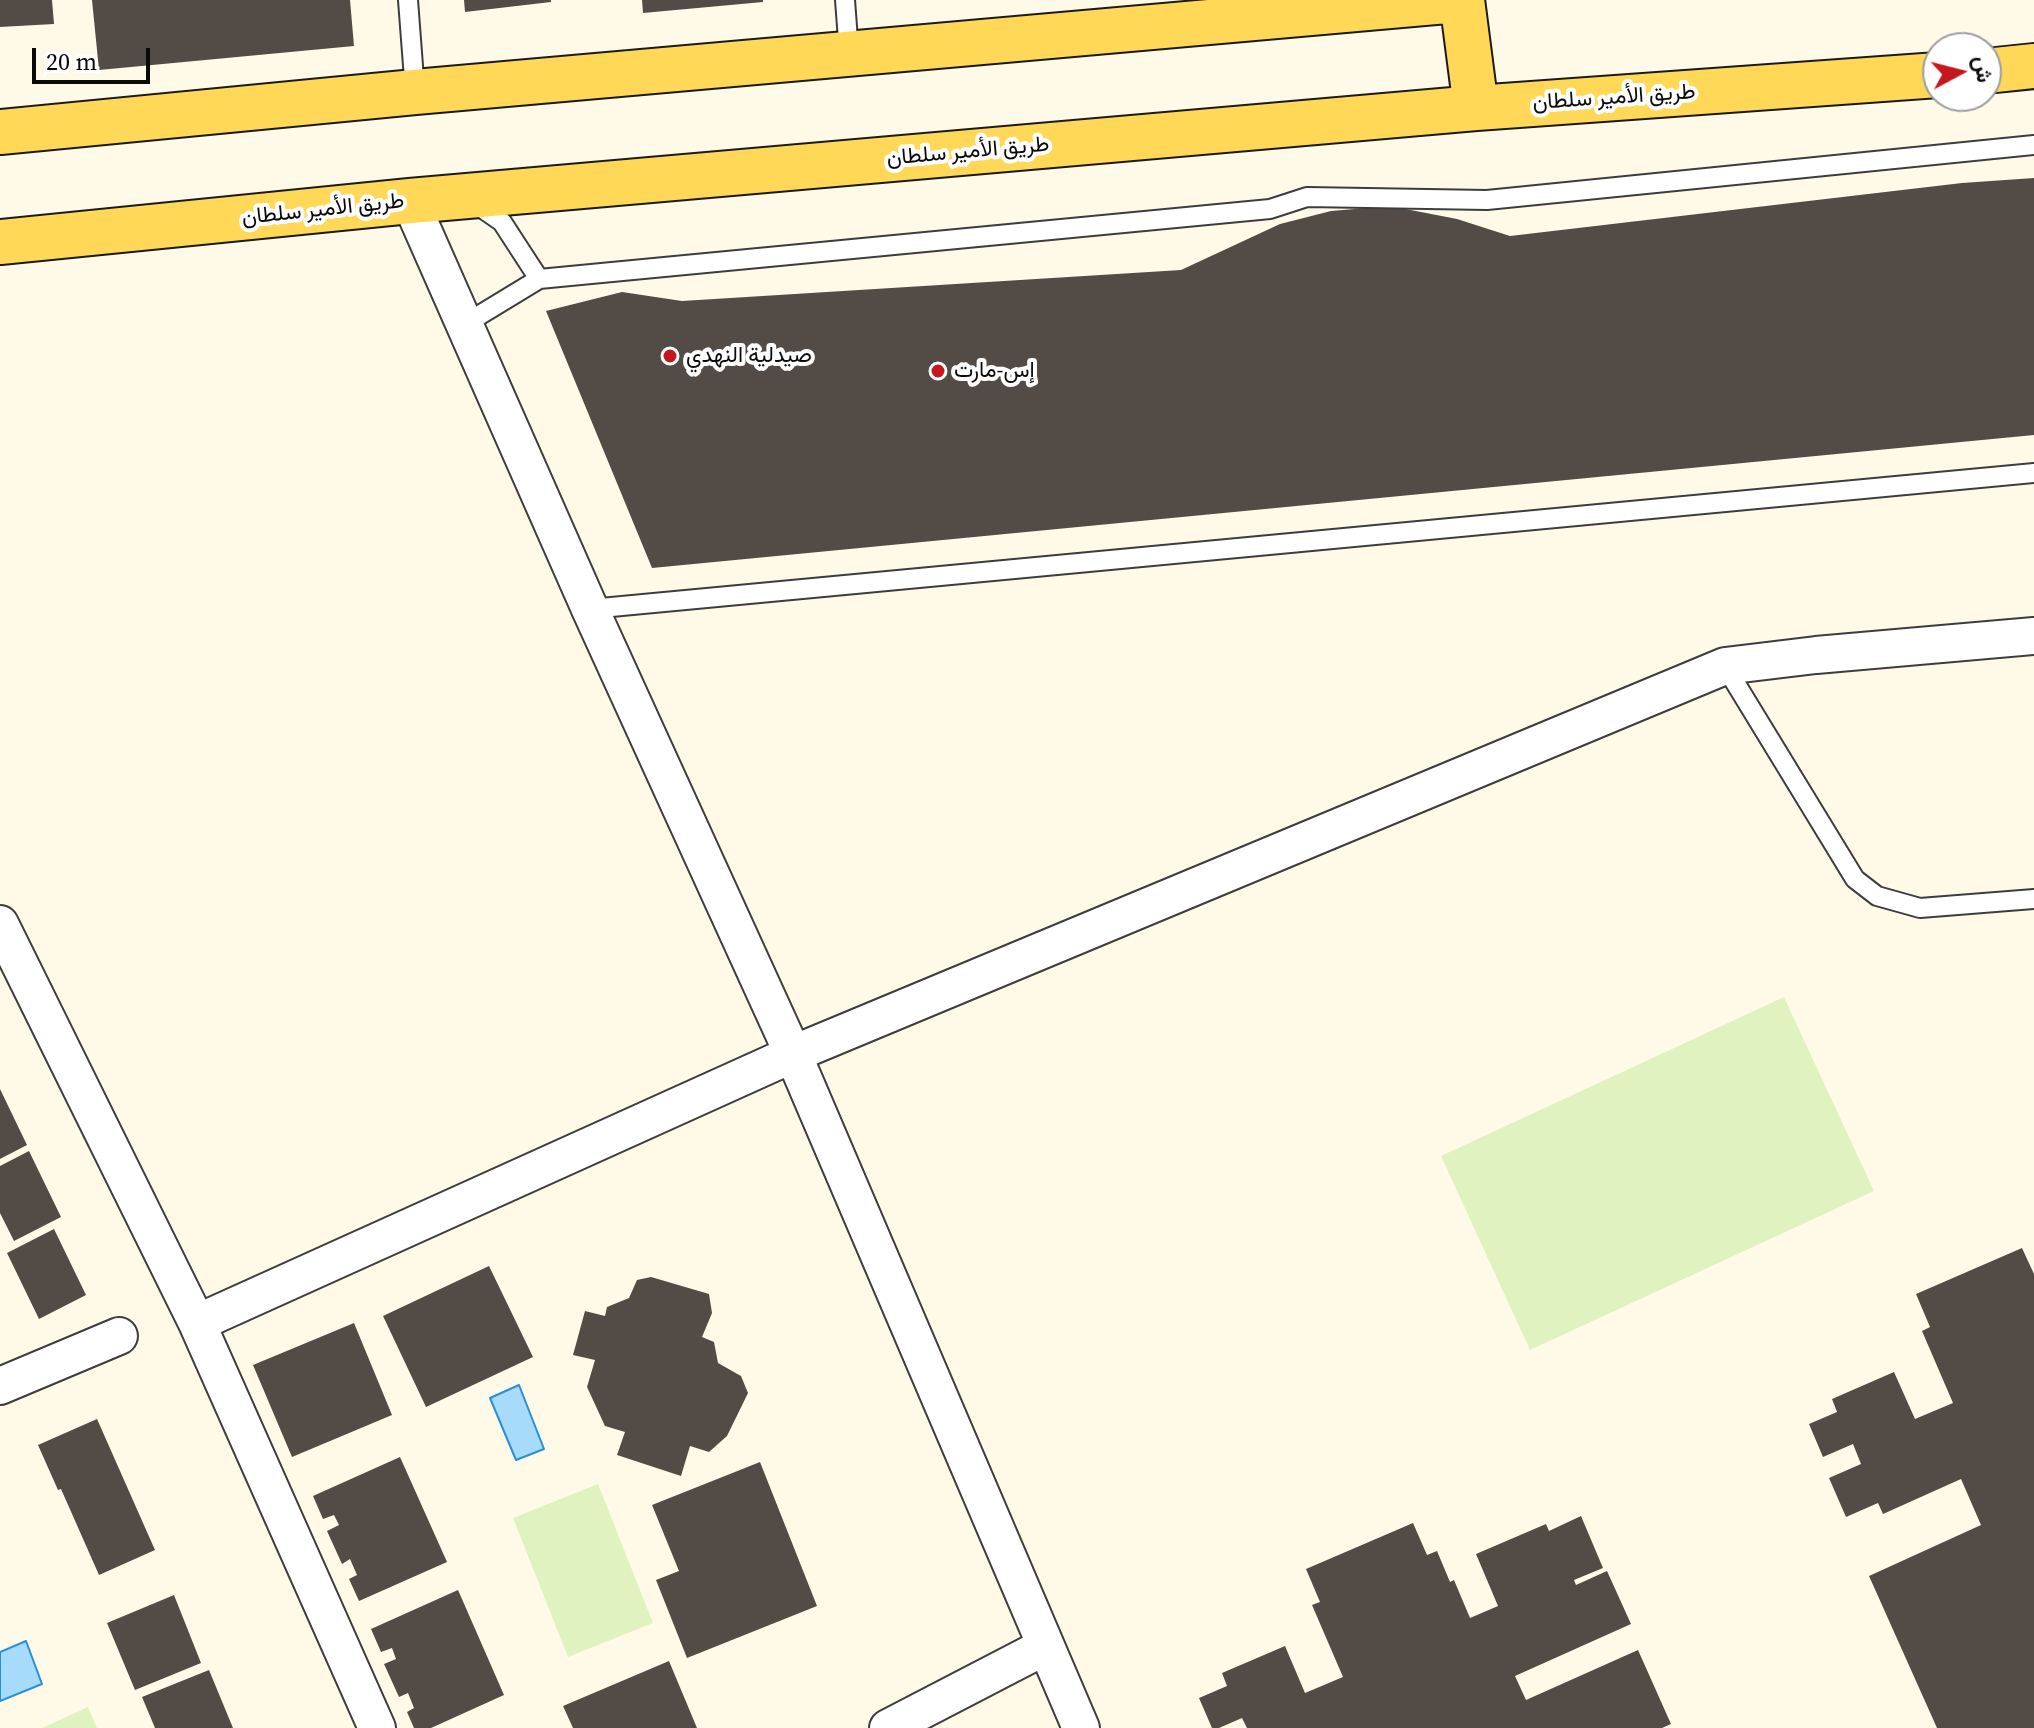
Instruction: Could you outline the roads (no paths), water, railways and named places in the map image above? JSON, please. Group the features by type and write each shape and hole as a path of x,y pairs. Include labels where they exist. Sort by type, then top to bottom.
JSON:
{"main road":[{"path":"0,132 849,54 1330,6 1460,0 1476,108"},
{"path":"2002,69 2034,66"},
{"name":"طريق الأمير سلطان","path":"0,242 464,196 1476,108 1922,76"}],"street":[{"path":"410,201 590,609 793,1054 1081,1728"},
{"path":"197,1323 793,1054 1725,666 2034,636"},
{"path":"0,924 197,1323 377,1728"},
{"path":"0,1386 119,1336"},
{"path":"888,1728 1046,1646"}],"lane":[{"path":"408,0 415,92"},
{"path":"845,0 849,54"},
{"path":"465,324 539,279 1270,209 1307,197 1487,200 2034,145"},
{"path":"464,196 502,222 539,279"},
{"path":"590,609 2034,473"},
{"path":"1725,666 1855,879 1877,896 1920,908 2034,899"}],"water":[{"path":"519,1385 544,1449 516,1460 490,1398"},
{"path":"26,1641 42,1684 0,1701 0,1652"}],"place":[{"name":"صيدلية النهدي","path":"670,356"},
{"name":"إس-مارت","path":"938,371"}]}
